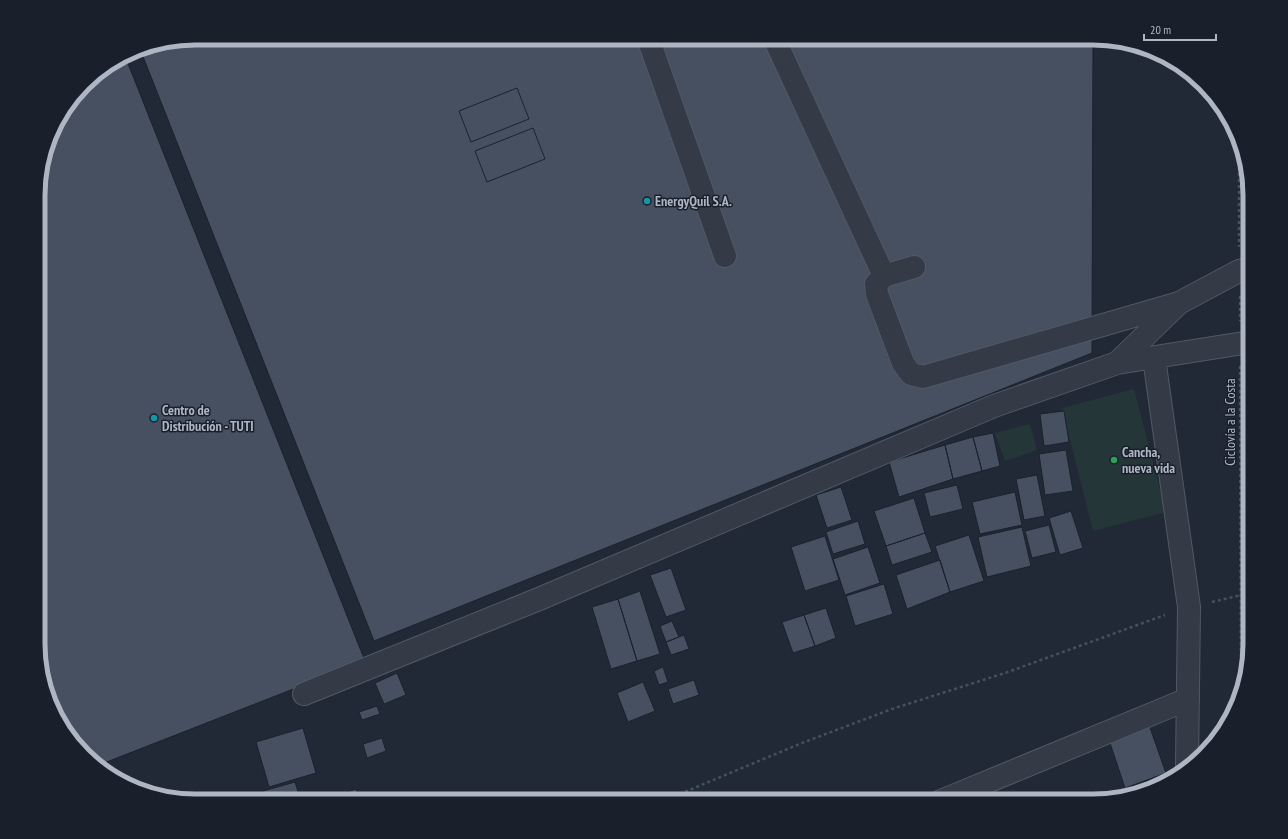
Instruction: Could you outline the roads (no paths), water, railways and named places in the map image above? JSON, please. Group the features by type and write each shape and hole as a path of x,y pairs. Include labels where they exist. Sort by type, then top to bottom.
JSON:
{"street":[{"path":"650,45 725,256"},
{"path":"777,45 884,276"},
{"path":"914,267 884,276 876,284 877,294 903,363 911,374 923,377 1179,303 1243,271"},
{"path":"1117,363 1179,303"},
{"path":"304,694 539,599 994,406 1117,363 1243,343"},
{"path":"1154,358 1189,607 1187,761"},
{"path":"958,794 1188,699"}],"place":[{"name":"EnergyQuil S.A.","path":"647,201"},
{"name":"Centro de Distribución - TUTI","path":"154,418"},
{"name":"Cancha, nueva vida","path":"1114,460"}]}
